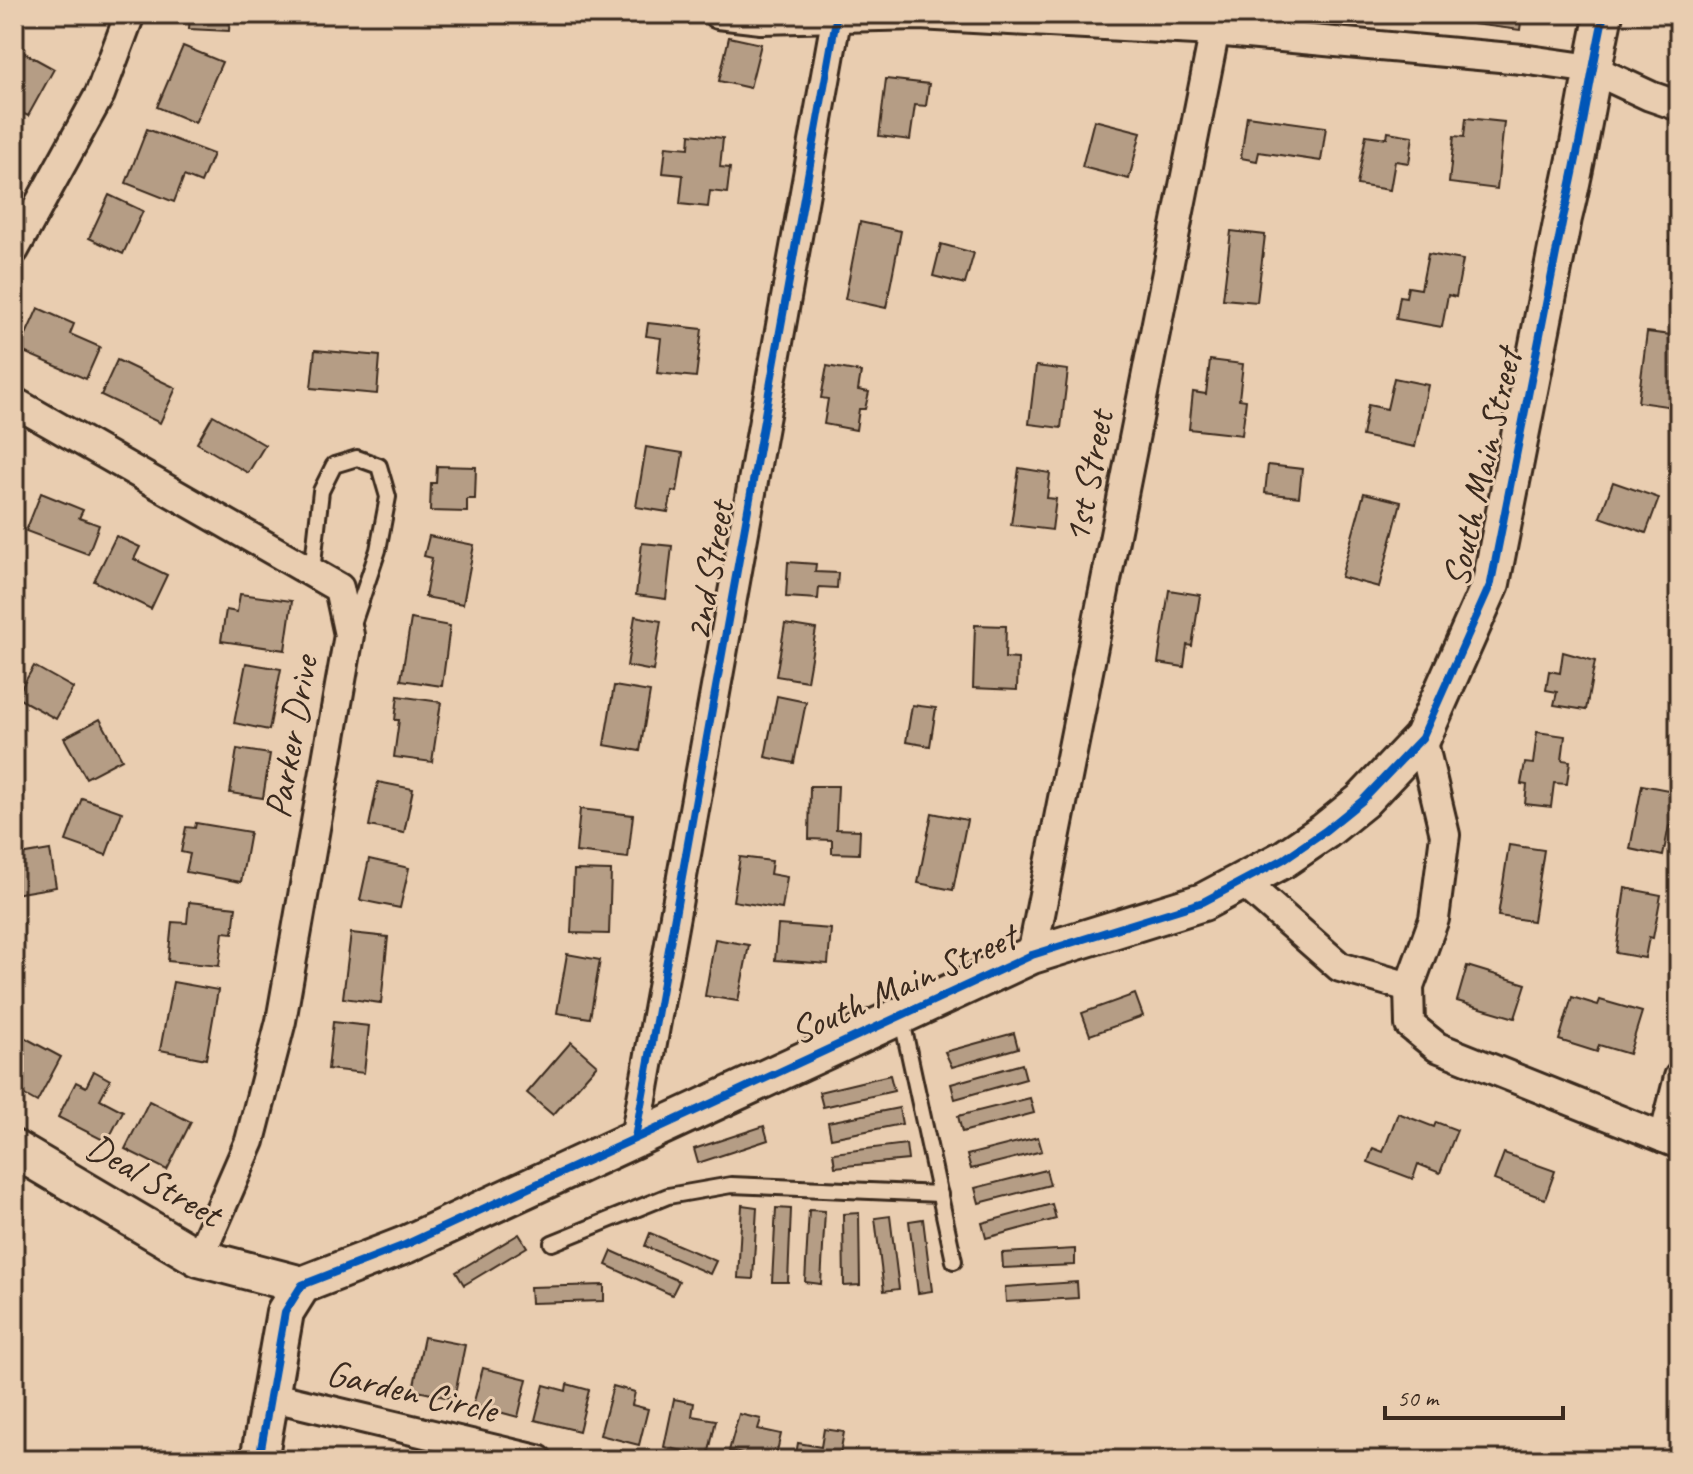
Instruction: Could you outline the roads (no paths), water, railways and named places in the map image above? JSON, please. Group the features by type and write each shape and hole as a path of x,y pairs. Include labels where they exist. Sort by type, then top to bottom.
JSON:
{"street":[{"path":"14,250 100,94 130,14"},
{"path":"718,14 761,19 919,15 1216,22 1592,69 1679,106"},
{"name":"South Main Street","path":"302,1285 405,1245 1032,955 1203,902 1284,859 1362,801 1422,738 1491,583 1604,14"},
{"name":"2nd Street","path":"635,1138 837,16"},
{"name":"1st Street","path":"1032,955 1216,22"},
{"name":"Parker Drive","path":"14,402 339,588 349,635 281,1021 250,1141 199,1258"},
{"path":"1422,738 1445,835 1434,919 1409,987 1410,1025 1437,1047 1672,1141 1679,1077"},
{"path":"1242,881 1340,967 1409,987"},
{"name":"Deal Street","path":"14,1149 199,1258 302,1285"},
{"path":"259,1460 285,1312 302,1285"},
{"name":"Garden Circle","path":"269,1396 538,1460"}],"lane":[{"path":"312,572 321,491 334,465 357,458 379,466 388,497 378,550 349,635"},
{"path":"901,1015 954,1261"},
{"path":"552,1243 668,1196 731,1185 940,1194"}]}
